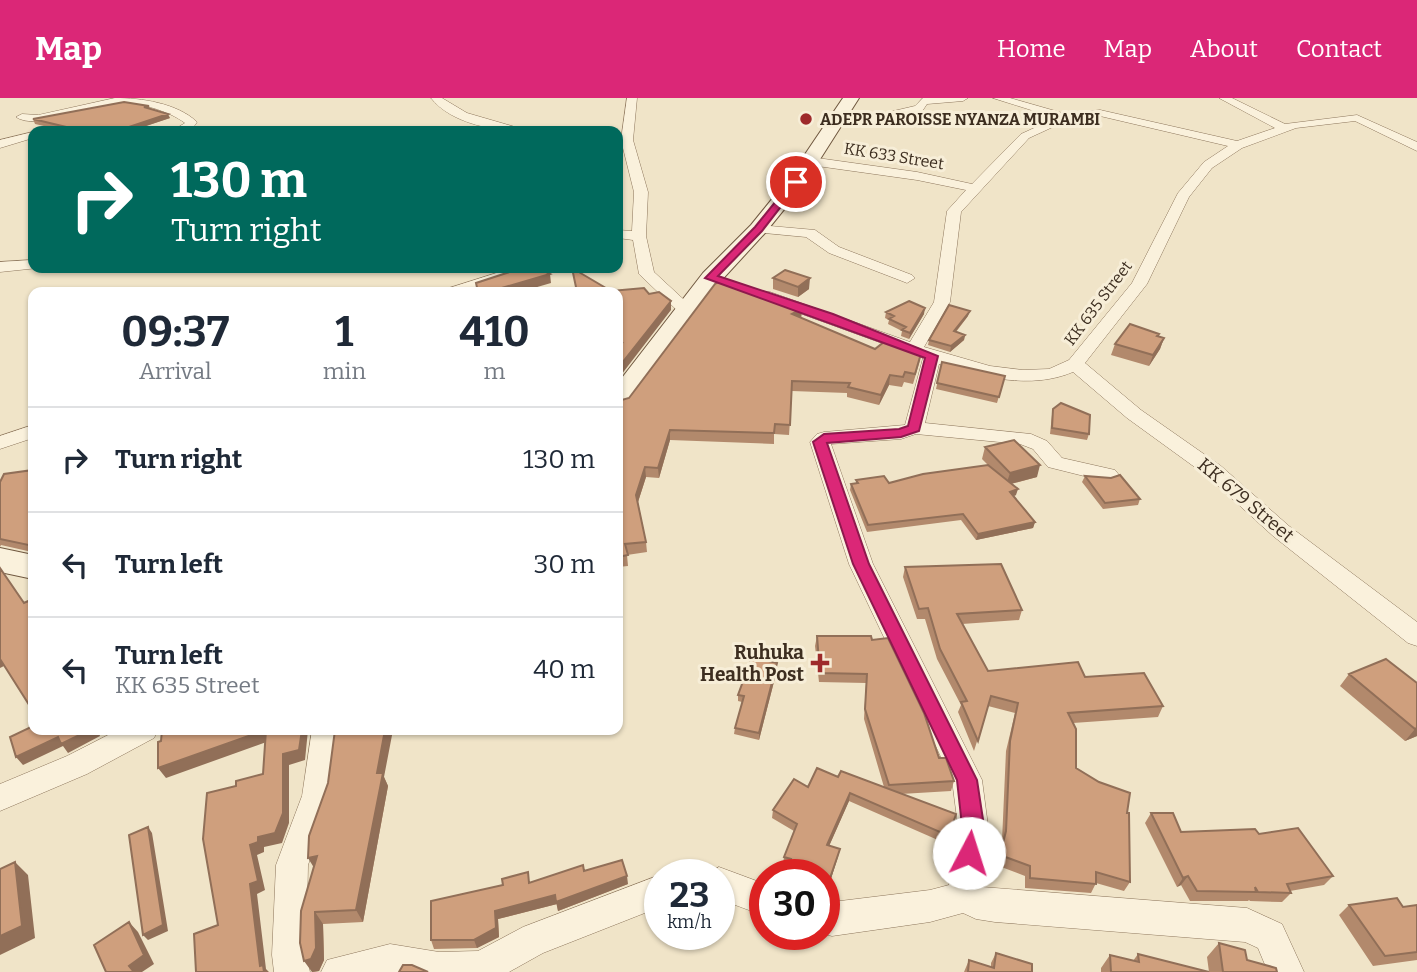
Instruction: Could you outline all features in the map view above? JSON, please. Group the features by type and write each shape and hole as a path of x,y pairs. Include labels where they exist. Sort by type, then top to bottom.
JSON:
{"main road":[{"path":"623,395 758,229 810,161 851,98"},
{"path":"0,560 28,566"}],"street":[{"path":"84,98 16,119 38,118 112,101 144,103 178,113 191,121 188,126"},
{"path":"82,121 162,98"},
{"path":"436,98 439,103 462,115 493,126"},
{"path":"623,136 632,98"},
{"path":"836,121 872,119 919,108 924,101 963,98"},
{"path":"998,98 1066,117 1109,114 1238,145"},
{"path":"1224,98 1283,128"},
{"path":"914,428 923,353 942,302 954,211 1025,136 1066,117"},
{"name":"KK 635 Street","path":"750,291 829,317 923,353 996,373 1042,377 1065,372 1075,364 1139,284 1183,196 1208,165 1238,145 1283,128 1357,118 1417,147"},
{"path":"0,144 28,136"},
{"path":"623,143 641,192 639,236 646,274 688,312"},
{"name":"KK 633 Street","path":"810,161 916,176 973,188"},
{"path":"623,176 635,177"},
{"path":"758,229 810,233 834,250 906,278"},
{"path":"623,234 639,236"},
{"path":"0,269 28,265"},
{"path":"468,287 511,273"},
{"name":"KK 679 Street","path":"1075,364 1134,414 1214,471 1281,531 1417,636"},
{"path":"1108,475 1055,463 1040,444 1024,438 914,428 901,433 824,438 820,442 861,564 967,780 973,826 965,880 967,896 976,903 995,906 1247,925 1269,936 1286,972"},
{"path":"0,443 28,433"},
{"path":"0,798 77,765 134,735"},
{"path":"292,972 289,955 292,865 317,796 325,735"},
{"path":"840,918 930,906 967,896"},
{"path":"339,972 390,961 439,969 481,968 535,939 644,898"}],"building":[{"path":"124,102 149,106 144,107 168,114 132,126 62,126 33,119"},
{"path":"785,270 810,278 798,287 773,278"},
{"path":"507,273 550,274 505,287 477,287 476,283"},
{"path":"573,273 580,273 604,287 576,287"},
{"path":"722,280 782,300 802,309 792,314 875,349 889,338 922,350 915,374 905,372 903,377 890,375 881,395 848,387 850,383 792,381 790,425 775,424 774,433 670,430 658,468 645,467 636,495 646,542 625,544 628,555 623,556 623,400 629,398 715,284"},
{"path":"644,288 649,294 659,292 671,301 623,362 623,290"},
{"path":"909,301 925,308 910,333 902,330 906,327 889,319 894,316 886,312"},
{"path":"949,305 970,311 954,331 965,335 951,346 929,340"},
{"path":"1130,324 1164,338 1153,355 1115,344"},
{"path":"942,362 1005,376 999,397 937,383"},
{"path":"1061,403 1090,415 1089,434 1052,428 1053,409"},
{"path":"1014,440 1040,465 1010,473 985,447"},
{"path":"988,465 1018,489 1010,492 1035,522 978,534 963,514 868,525 851,484 858,483 856,480 884,476 889,483 923,474"},
{"path":"28,471 28,545 0,539 0,482 4,474"},
{"path":"1120,475 1140,499 1105,503 1085,476 1111,478"},
{"path":"1001,564 1022,610 957,614 988,671 1078,662 1085,677 1144,673 1163,706 1068,713 1076,729 1076,768 1099,782 1130,793 1127,813 1130,882 1096,872 1096,884 1030,878 1030,866 1000,855 1006,831 1010,741 1018,703 991,696 978,741 961,702 967,701 940,649 928,608 919,609 905,567"},
{"path":"0,568 24,603 28,601 28,703 0,659"},
{"path":"817,636 871,636 872,640 888,638 924,713 939,758 946,758 954,781 889,785 865,709 867,674 820,673"},
{"path":"752,657 777,663 759,733 735,728 744,696 738,695"},
{"path":"1386,659 1417,683 1415,729 1349,674"},
{"path":"28,728 28,735 80,735 61,744 58,737 16,757 10,737"},
{"path":"162,735 251,735 158,768 158,742 161,741"},
{"path":"266,735 301,735 299,750 283,754 283,813 275,833 258,837 258,842 250,845 258,881 250,884 260,966 263,965 264,972 196,972 194,934 218,925 203,839 207,793 236,786 236,781 263,774"},
{"path":"334,735 384,735 377,773 383,773 356,910 315,912 316,948 311,959 304,961 300,943 301,911 317,856 308,858 309,836 328,783"},
{"path":"817,768 838,777 841,771 956,814 949,836 850,793 827,845 840,849 837,859 784,857 797,824 773,810 794,779 808,787"},
{"path":"1151,813 1173,813 1181,832 1255,829 1259,834 1298,828 1333,876 1287,884 1291,893 1258,892 1255,887 1256,892 1197,891 1188,876 1183,878"},
{"path":"148,827 163,925 143,935 129,835"},
{"path":"622,860 627,876 556,902 555,895 495,911 496,928 474,940 431,940 431,901 503,885 502,879 528,872 529,883 583,865 584,871"},
{"path":"15,862 22,926 0,936 0,869"},
{"path":"1397,898 1403,907 1417,905 1417,952 1385,956 1349,905"},
{"path":"129,922 144,955 129,966 134,972 106,972 94,945"},
{"path":"1219,943 1245,950 1247,960 1276,968 1277,972 1223,972"},
{"path":"996,953 1032,964 1032,972 968,972 969,960 994,968"},
{"path":"1138,954 1209,972 1111,972 1110,955 1139,962"},
{"path":"403,965 412,965 428,972 399,972"}],"place":[{"name":"ADEPR PAROISSE NYANZA MURAMBI","path":"806,119"},
{"name":"Ruhuka Health Post","path":"820,663"}],"route":[{"path":"796,182 758,229 711,278 829,317 932,356 914,428 901,433 824,438 820,442 826,467 861,564 967,780 973,826 969,853"}]}
